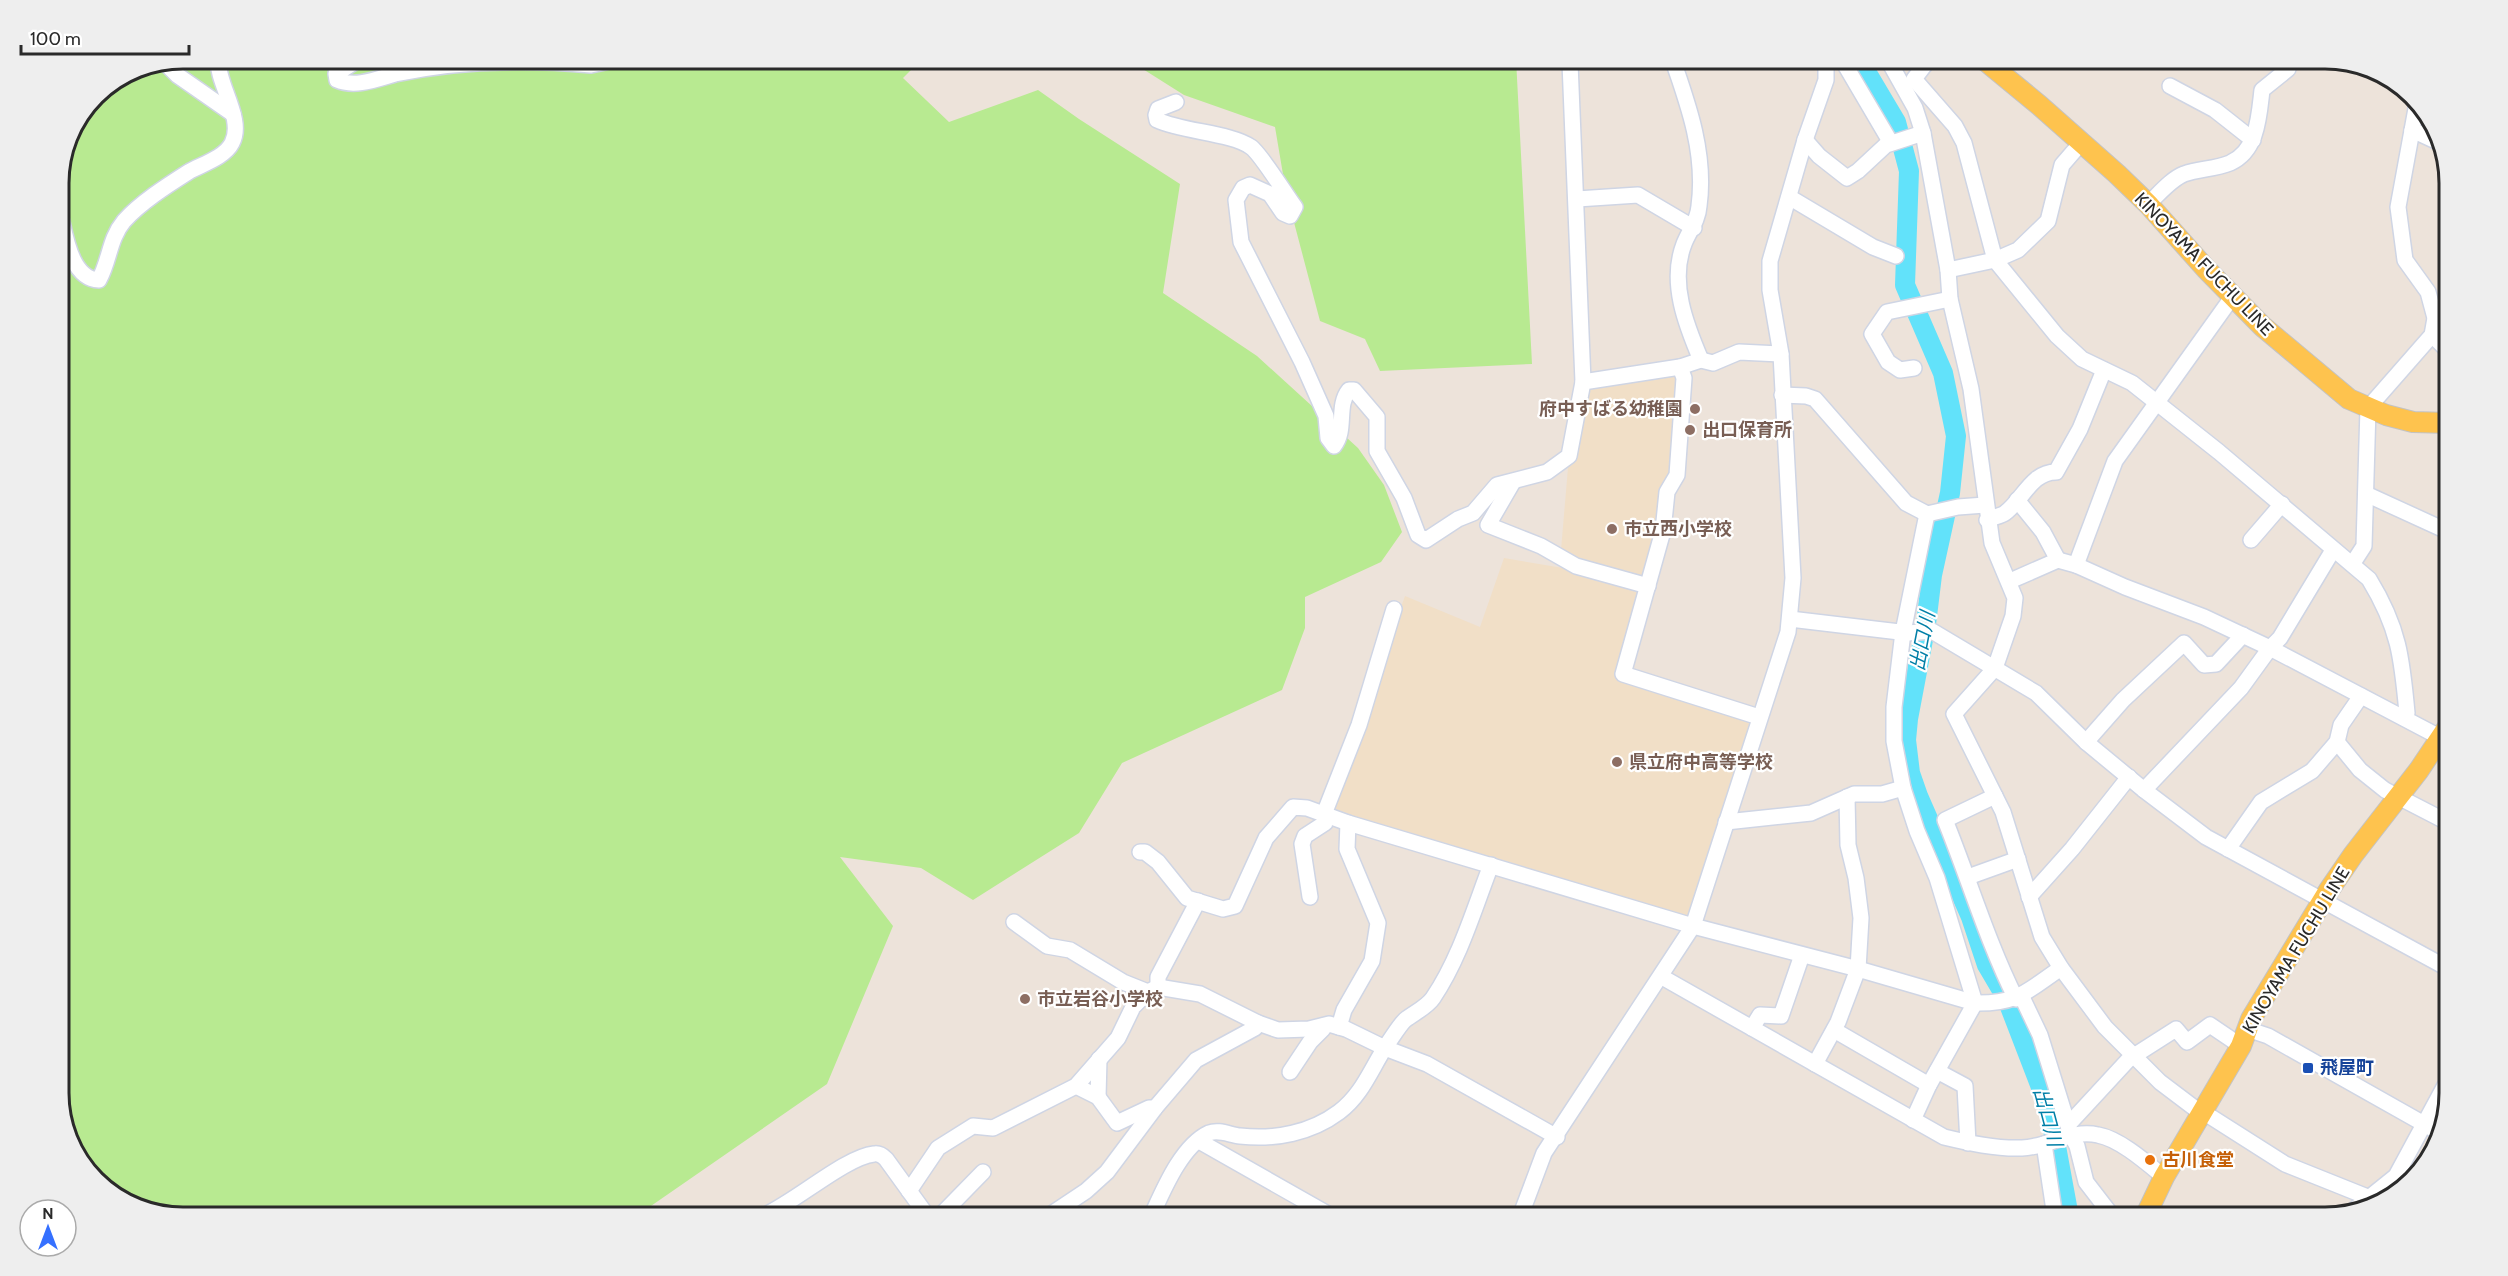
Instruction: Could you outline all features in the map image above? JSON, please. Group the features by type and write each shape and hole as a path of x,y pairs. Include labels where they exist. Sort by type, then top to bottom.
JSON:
{"main road":[{"name":"KINOYAMA FUCHU LINE","path":"1995,69 2081,142 2148,204 2262,326 2349,399 2368,408 2413,422 2439,423"},
{"name":"KINOYAMA FUCHU LINE","path":"2150,1207 2200,1113 2323,902 2353,855 2439,746"}],"street":[{"path":"69,248 83,276 90,280 99,280 105,270 113,237 125,221 189,172 221,154 232,144 235,130 233,114 221,69"},
{"path":"343,69 336,74 338,80 346,83 363,82 420,69"},
{"path":"1176,102 1158,109 1157,120 1169,125 1232,139 1252,148 1295,207 1290,216 1283,213 1270,195 1250,185 1243,188 1236,200 1241,242 1326,416 1328,438 1334,446 1339,440 1344,397 1349,390 1354,390 1377,417 1377,451 1404,498 1418,535 1426,540 1458,519 1473,513 1497,485 1547,472 1569,456 1582,382 1577,199 1570,69"},
{"path":"1676,69 1690,109 1697,142 1701,181 1699,208 1694,228 1684,245 1678,280 1688,330 1701,360"},
{"path":"1524,1207 1544,1153 1557,1137 1694,926 1788,632 1793,578 1782,395 1782,354 1770,290 1770,261 1805,140 1826,80 1826,69"},
{"path":"1848,69 1892,142"},
{"path":"1893,69 1914,108 1917,134 1948,270 1950,299 1971,389 1992,543 2015,597 2013,616 1995,668 1954,714 2003,812 2042,937 2061,968 2105,1027 2160,1082 2200,1113 2208,1115 2285,1164 2369,1198"},
{"path":"1922,69 1914,79 1955,126 1964,143 1995,260 2057,336 2082,359 2132,383 2282,504 2369,579 2386,607 2397,637 2403,664 2407,713 2404,718"},
{"path":"2148,204 2182,175 2231,163 2245,152 2253,140 2259,117 2262,90 2288,69"},
{"path":"172,70 233,114"},
{"path":"2170,86 2215,110 2253,140"},
{"path":"2369,579 2364,546 2368,408 2432,334 2435,318 2428,292 2405,260 2398,207 2415,113"},
{"path":"2412,130 2430,138"},
{"path":"1805,140 1819,156 1847,178 1892,142 1917,134"},
{"path":"1948,270 1995,260 2018,250 2048,221 2062,165 2081,142"},
{"path":"1577,199 1638,195 1694,228"},
{"path":"1789,197 1873,247 1896,256"},
{"path":"2076,565 2115,461 2233,296"},
{"path":"1914,368 1900,370 1888,362 1872,334 1887,312 1950,299"},
{"path":"2435,318 2439,313"},
{"path":"2432,334 2439,341"},
{"path":"1582,382 1680,368 1701,360 1713,363 1739,352 1782,354"},
{"path":"1680,368 1684,378 1677,475 1667,492 1664,531 1623,674 1759,717"},
{"path":"1782,395 1806,396 1815,399 1906,503 1927,514 1958,507 2005,513 2025,488 2049,472 2056,472 2080,429 2104,370"},
{"path":"1488,525 1513,482"},
{"path":"2366,494 2439,527"},
{"path":"2017,500 2043,532 2058,560"},
{"path":"2251,540 2282,504"},
{"path":"1473,513 1488,525 1541,546 1576,566 1647,586"},
{"path":"1913,1120 1933,1078 1975,1003 1937,878 1917,831 1903,788 1894,741 1894,707 1927,514"},
{"path":"2353,564 2364,546"},
{"path":"2144,790 2241,688 2270,648 2280,639 2333,550"},
{"path":"2010,581 2058,560 2076,565 2125,587 2204,617 2270,648 2404,718 2439,732"},
{"path":"1310,897 1302,844 1305,836 1325,823 1326,809 1359,724 1394,609"},
{"path":"1790,619 1905,632 1932,631 2036,693 2086,742 2206,837 2439,963"},
{"path":"2086,742 2123,700 2184,643 2204,665 2216,664 2243,635"},
{"path":"2228,849 2261,802 2312,771 2337,742 2341,725 2361,696"},
{"path":"2337,742 2360,770 2399,798 2439,818"},
{"path":"2030,897 2072,849 2129,777"},
{"path":"1726,822 1811,813 1854,794 1882,794 1903,788"},
{"path":"1995,796 1945,820 1968,877 1998,964 2040,1035 2069,1130 2077,1146 2086,1182 2104,1207"},
{"path":"1815,1064 1834,1030 1858,969 1861,918 1856,878 1848,845 1847,797"},
{"path":"1140,852 1145,852 1158,862 1187,898 1223,909 1235,906 1266,838 1293,807 1307,808 1348,823 1694,926 1858,969 1975,1003 1991,1003 2019,997 2061,968"},
{"path":"1339,1027 1344,1010 1372,962 1378,923 1347,849 1348,823"},
{"path":"1968,877 2018,859"},
{"path":"1156,1207 1170,1176 1183,1156 1207,1134 1216,1131 1240,1136 1292,1135 1317,1125 1339,1112 1358,1094 1385,1048 1404,1022 1432,1000 1460,946 1491,865"},
{"path":"909,1191 938,1148 973,1126 993,1128 1076,1086 1118,1038 1134,1007 1153,990 1198,901"},
{"path":"1014,922 1047,946 1070,950 1123,982 1153,990 1200,994 1258,1023 1278,1030 1309,1029 1329,1024 1339,1027 1427,1064 1557,1137"},
{"path":"1752,1028 1760,1015 1781,1016 1802,955"},
{"path":"1662,977 1944,1137 1968,1143 2022,1148 2044,1144 2069,1130 2133,1056 2176,1029 2187,1042 2210,1025 2244,1037 2268,1036 2433,1130"},
{"path":"1063,1207 1086,1191 1107,1172 1155,1108 1196,1060 1255,1028 1258,1023"},
{"path":"1290,1072 1323,1026"},
{"path":"1834,1030 1933,1078 1965,1086 1968,1143"},
{"path":"1098,1097 1099,1059"},
{"path":"1076,1086 1098,1097 1117,1123 1149,1108 1155,1108"},
{"path":"2371,1197 2396,1176 2439,1098"},
{"path":"2069,1130 2101,1135 2138,1156 2164,1177"},
{"path":"1199,1141 1314,1207"},
{"path":"2044,1144 2053,1207"},
{"path":"782,1207 852,1162 874,1154 886,1159 920,1207"},
{"path":"950,1207 983,1172"}],"shaded area":[{"path":"1680,367 1677,475 1623,674 1759,717 1693,926 1327,816 1405,596 1480,627 1504,558 1569,569 1576,566 1561,550 1569,456 1583,382"}],"green space":[{"path":"183,69 912,69 903,78 949,122 1038,90 1180,184 1163,293 1257,356 1358,448 1384,485 1402,532 1381,562 1305,597 1305,628 1282,690 1122,763 1079,833 973,900 921,868 840,857 893,926 827,1084 649,1207 168,1206 139,1198 120,1188 97,1168 88,1156 75,1130 69,1101 69,175 73,153 84,126 102,102 120,88 153,73"},
{"path":"1143,69 1517,69 1532,364 1380,371 1365,339 1320,321 1286,192 1275,127 1184,95"}],"waterway":[{"name":"出口川","path":"1865,69 1896,122 1909,171 1905,285 1943,373 1956,436 1950,493 1932,575 1926,624 1908,719 1906,740 1910,773 1971,917 1987,965 2007,999 2049,1108 2067,1207"}],"place":[{"name":"府中すばる幼稚園","path":"1695,409"},
{"name":"出口保育所","path":"1690,430"},
{"name":"市立西小学校","path":"1612,529"},
{"name":"県立府中高等学校","path":"1617,762"},
{"name":"市立岩谷小学校","path":"1025,999"},
{"name":"飛屋町","path":"2308,1068"},
{"name":"古川食堂","path":"2150,1160"}]}
